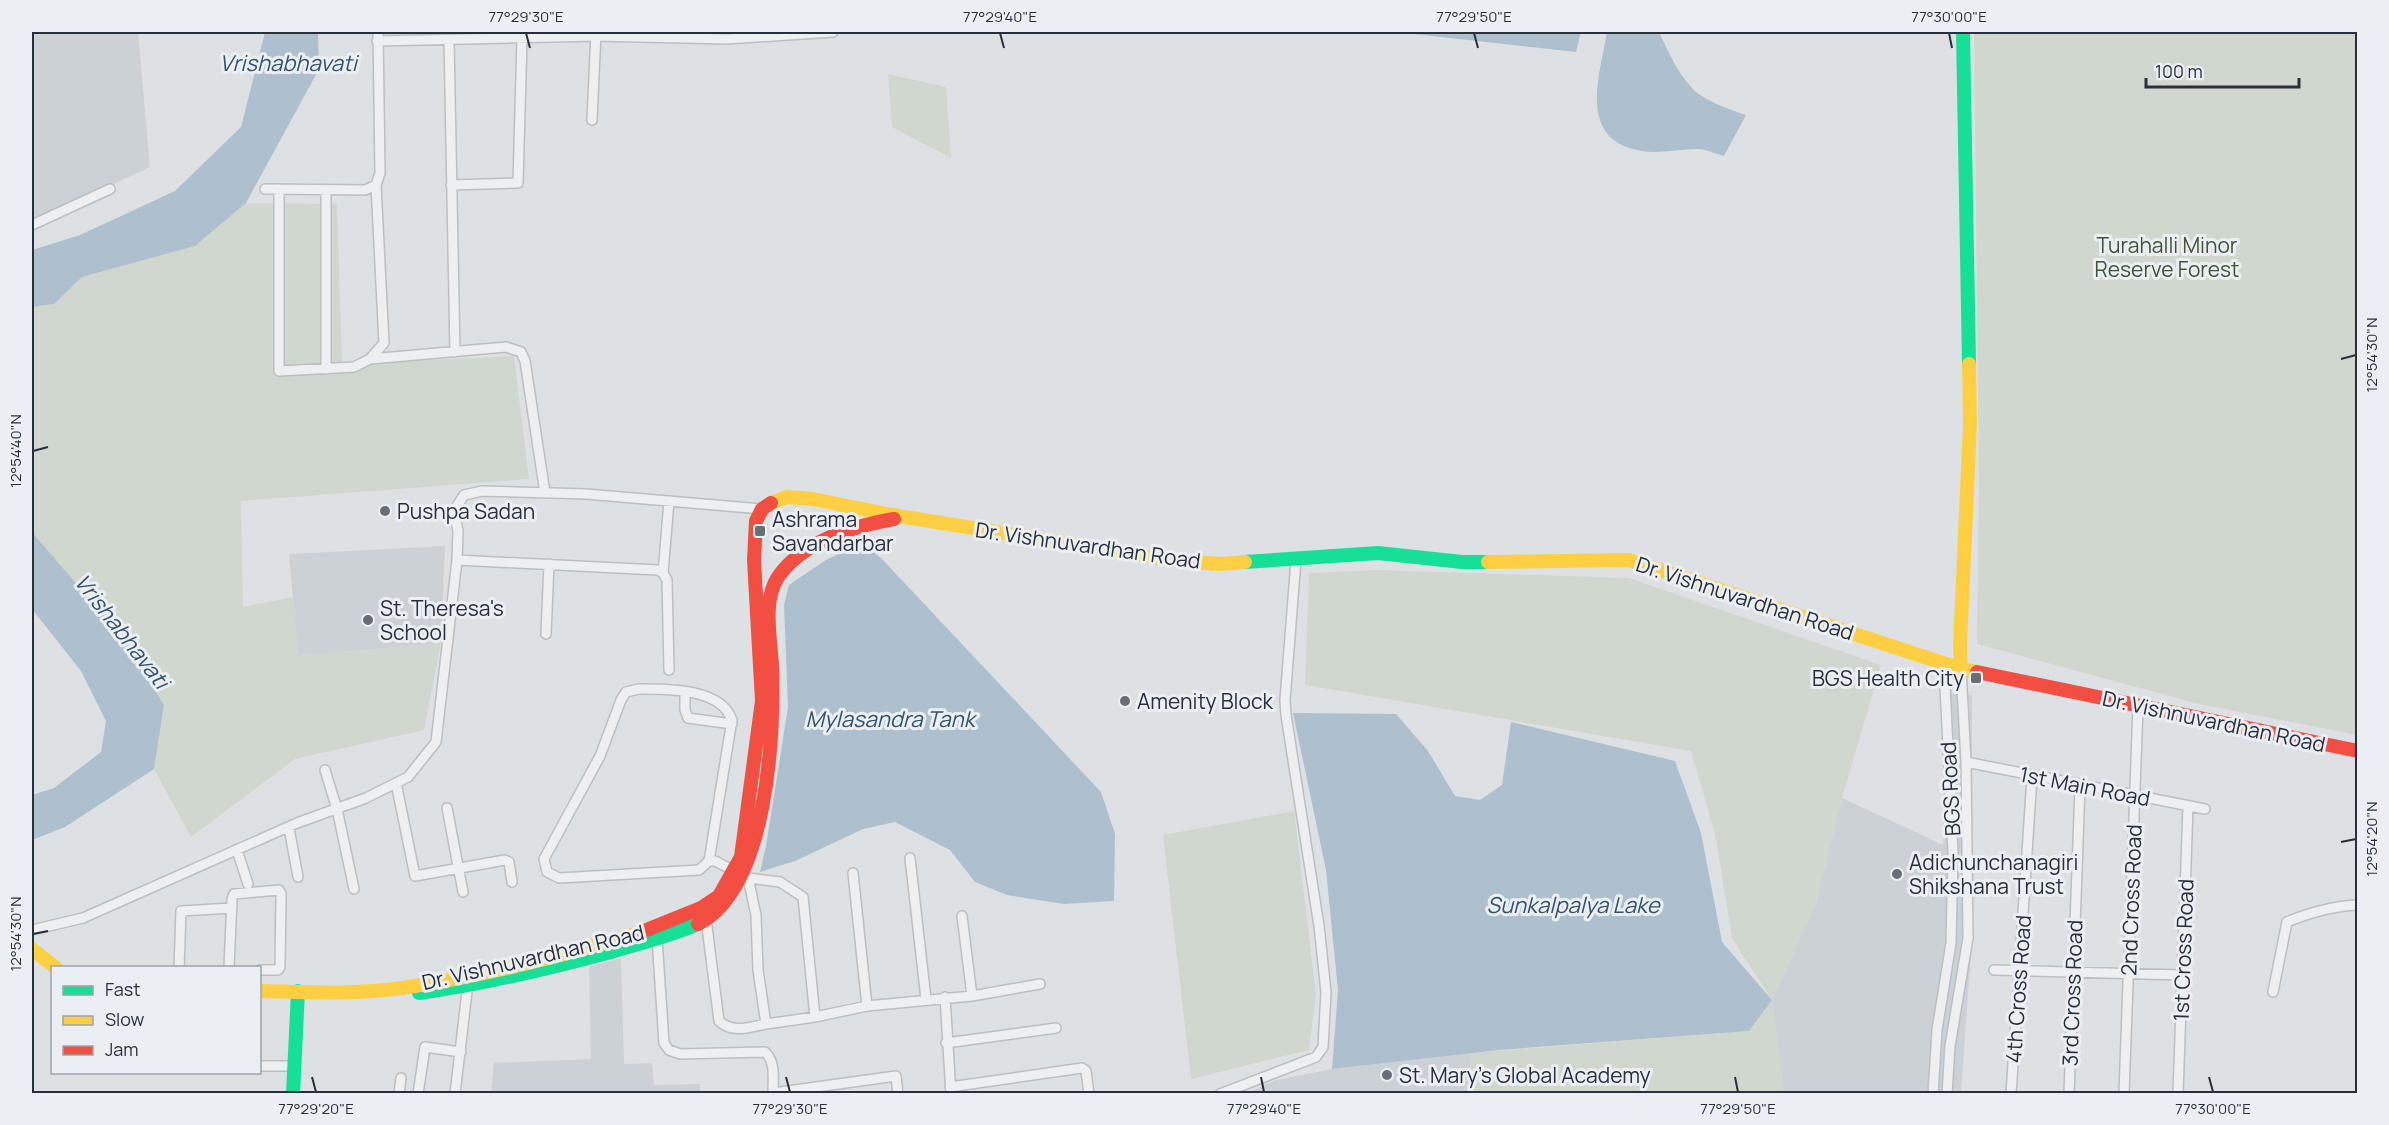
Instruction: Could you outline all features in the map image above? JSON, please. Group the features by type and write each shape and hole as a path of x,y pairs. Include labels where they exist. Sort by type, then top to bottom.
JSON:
{"main road":[{"path":"1961,669 1960,645 1970,425 1963,32"},
{"name":"Dr. Vishnuvardhan Road","path":"261,998 400,988 468,980 597,956 657,938 706,919 723,906 742,874 741,857 762,701 754,560 756,521 762,509 773,501 796,498 1176,561 1221,564 1378,553 1462,562 1629,560 1961,669 2358,751"},
{"name":"Dr. Vishnuvardhan Road","path":"468,980 654,929 694,912 719,896 742,874 747,868 759,826 769,744 772,694 771,606 777,577 802,555 830,538 860,526 908,518"},
{"path":"1944,664 1960,645"},
{"path":"32,949 53,966"},
{"name":"Dr. Vishnuvardhan Road","path":"261,991 298,994"},
{"path":"293,1094 298,994"}],"street":[{"path":"370,359 384,343 376,185 380,173 377,36 449,40 596,34 727,35 833,32"},
{"path":"592,120 596,34"},
{"path":"451,185 518,183 522,38"},
{"path":"449,40 454,352"},
{"path":"265,189 365,190 376,185"},
{"path":"32,225 110,189"},
{"path":"279,189 279,371 354,367 370,359 507,347 521,352 525,361 545,493"},
{"path":"326,190 326,369"},
{"path":"32,930 83,918 237,850 366,798 408,777 436,742 457,560 458,531 454,511 464,495 482,491 545,493 762,509"},
{"path":"669,501 663,573 667,580 669,670"},
{"path":"457,560 650,568 663,573"},
{"path":"1220,1094 1316,1057 1323,1047 1326,992 1319,926 1285,708 1296,560"},
{"path":"546,634 549,564"},
{"name":"BGS Road","path":"1933,1094 1936,1041 1951,943 1953,852 1944,664"},
{"name":"BGS Road","path":"1947,1094 1950,1046 1968,938 1961,669"},
{"path":"639,689 670,689 685,692 701,695 721,704 729,711 732,724 709,861 699,870 559,878 547,872 544,859 600,756 626,692 639,689"},
{"path":"685,692 685,710 688,718 732,724"},
{"name":"2nd Cross Road","path":"2124,1094 2138,706"},
{"name":"1st Main Road","path":"1965,762 2032,777 2205,809"},
{"path":"325,770 337,809 354,889"},
{"name":"4th Cross Road","path":"2011,1094 2032,777"},
{"path":"396,783 415,876 505,860 509,862 512,882"},
{"name":"3rd Cross Road","path":"2069,1094 2080,786"},
{"name":"1st Cross Road","path":"2178,1094 2188,806"},
{"path":"447,808 463,892"},
{"path":"289,828 298,876"},
{"path":"237,850 248,884"},
{"path":"910,858 926,999"},
{"path":"709,861 715,861 742,874 780,882 803,897 815,1017"},
{"path":"853,873 867,1006"},
{"path":"742,874 756,915 758,970 766,1024"},
{"path":"229,966 234,894 279,890 281,894 280,967 278,970 261,970"},
{"path":"2273,992 2287,922 2313,911 2358,905"},
{"path":"180,966 181,912 232,908"},
{"path":"962,916 972,996"},
{"path":"706,919 719,1021 727,1028 741,1029 867,1006 972,996 1040,984"},
{"path":"657,938 664,1043 669,1050 680,1054 765,1052 771,1057 773,1093 896,1076 898,1094"},
{"path":"1994,970 2182,975"},
{"path":"449,1094 458,1051 468,980"},
{"path":"945,997 950,1090 1082,1068 1086,1071 1089,1094"},
{"path":"946,1043 1056,1028"},
{"path":"418,1094 425,1047 458,1051"},
{"path":"455,1094 458,1051"},
{"path":"261,1066 295,1066"},
{"path":"399,1094 401,1078"}],"shaded area":[{"path":"32,32 138,32 150,167 32,222"},
{"name":"St. Theresa's School","path":"445,546 441,643 298,656 289,554"},
{"name":"Adichunchanagiri Shikshana Trust","path":"1944,693 1972,695 1972,939 1961,1093 1784,1093 1772,1000 1816,903 1842,798 1943,845"},
{"path":"621,958 624,1064 652,1063 654,1085 700,1084 700,1093 491,1093 494,1063 591,1059 589,967"},
{"name":"St. Mary's Global Academy","path":"1470,1053 1471,1093 1246,1094 1276,1080 1332,1069"}],"green space":[{"name":"Turahalli Minor Reserve Forest","path":"1974,32 2357,32 2357,735 2199,704 1977,644 1979,482"},
{"path":"888,74 946,87 951,158 892,127"},
{"path":"246,203 337,204 342,364 514,356 529,479 241,501 243,607 293,597 298,656 441,643 424,730 295,759 191,837 154,769 164,705 123,638 32,532 32,307 54,304 82,277 195,246"},
{"path":"1376,570 1629,578 1881,665 1842,798 1816,903 1772,1000 1732,938 1715,834 1691,751 1305,685 1309,573"},
{"path":"1294,811 1316,994 1309,1050 1191,1079 1163,835"},
{"path":"1772,1000 1784,1093 1471,1093 1470,1053 1749,1031"}],"water":[{"name":"Vrishabhavati","path":"265,32 318,32 319,69 246,203 195,246 82,277 54,304 32,307 32,250 80,235 175,191 241,127"},
{"path":"1396,32 1581,32 1576,52"},
{"path":"1607,32 1659,32 1677,68 1697,92 1717,104 1746,115 1724,156 1697,149 1641,151 1621,144 1607,134 1600,120 1597,104 1600,67"},
{"name":"Vrishabhavati","path":"32,532 123,638 164,705 154,769 65,827 32,840 32,795 54,788 101,752 106,721 81,671 32,609"},
{"name":"Mylasandra Tank","path":"862,543 882,559 1101,792 1115,834 1114,901 1064,904 1007,895 975,882 950,850 895,822 863,829 795,861 760,872 788,707 784,605 789,585 826,560"},
{"name":"Sunkalpalya Lake","path":"1293,713 1396,714 1428,751 1455,796 1480,800 1502,785 1511,722 1675,761 1701,833 1722,942 1772,1000 1749,1031 1499,1050 1332,1069 1338,990 1326,870"}],"traffic: fast":[{"path":"1963,32 1969,364"},
{"path":"1245,562 1378,553 1462,562 1488,562"},
{"path":"419,993 492,981 564,964 655,939 698,924"},
{"path":"293,1094 298,991"}],"traffic: slow":[{"path":"1961,669 1960,645 1970,425 1969,364"},
{"path":"771,503 787,497 813,499 887,514 1176,561 1221,564 1245,562"},
{"path":"1488,562 1629,560 1961,669 1977,672"},
{"path":"261,991 349,992 402,988 521,965 639,933"},
{"path":"32,949 53,966"}],"traffic: jam":[{"path":"639,933 701,908 719,896 741,857 762,701 754,560 756,521 762,509 771,503"},
{"path":"698,924 721,905 739,878 753,845 762,808 771,731 772,667 769,609 773,587 789,564 815,545 846,531 894,519"},
{"path":"1977,672 2358,751"}],"place":[{"name":"Pushpa Sadan","path":"385,511"},
{"name":"Ashrama Savandarbar","path":"760,531"},
{"name":"St. Theresa's School","path":"368,620"},
{"name":"BGS Health City","path":"1976,678"},
{"name":"Amenity Block","path":"1125,701"},
{"name":"Adichunchanagiri Shikshana Trust","path":"1897,874"},
{"name":"St. Mary's Global Academy","path":"1387,1075"}]}
